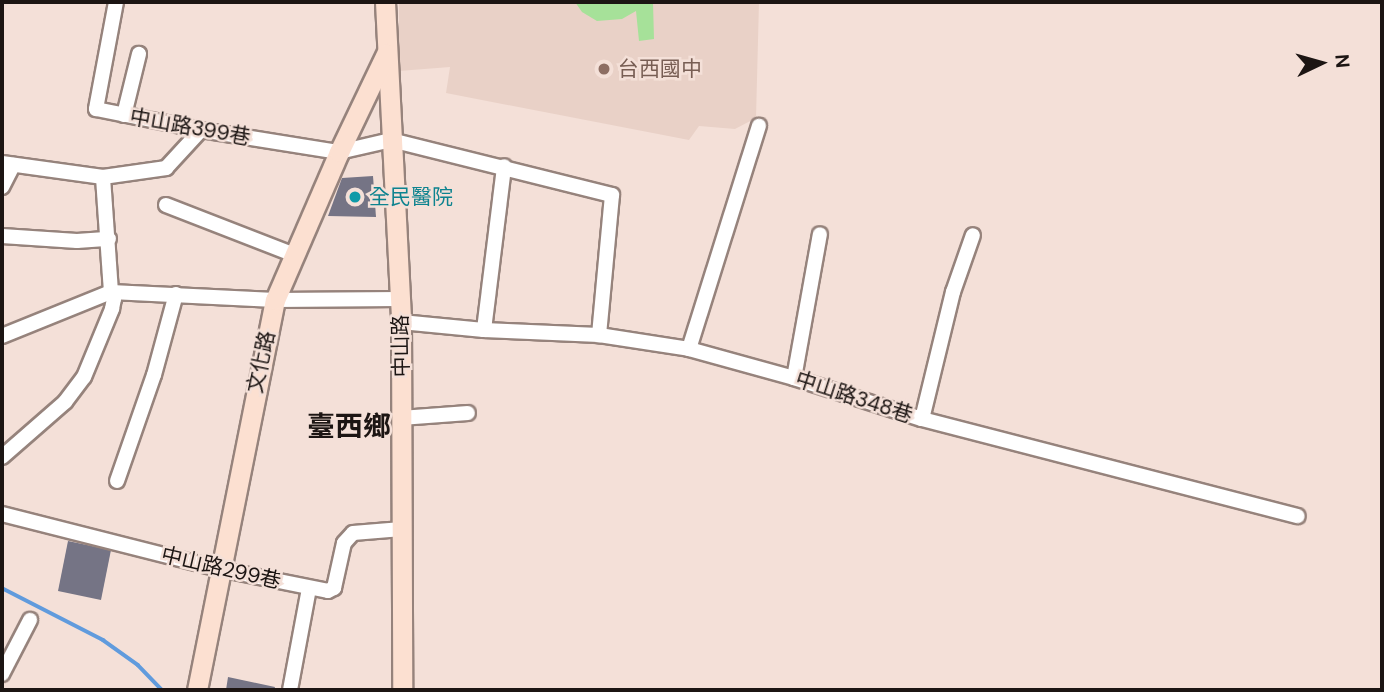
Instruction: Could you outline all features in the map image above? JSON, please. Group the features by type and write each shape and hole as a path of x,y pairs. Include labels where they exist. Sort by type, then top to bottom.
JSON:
{"main road":[{"name":"中山路","path":"385,2 401,322 402,690"},
{"name":"文化路","path":"197,690 219,569 275,300 339,152 386,53"}],"street":[{"name":"中山路399巷","path":"116,2 96,110 339,152 391,140"},
{"path":"124,115 139,54"},
{"path":"690,349 760,125"},
{"path":"2,187 8,164 103,177 166,168 201,130"},
{"path":"391,140 612,195 599,335"},
{"path":"484,330 504,166"},
{"path":"2,457 65,402 84,377 112,309 114,299 111,292 103,177"},
{"path":"166,205 295,255"},
{"path":"794,377 821,234"},
{"path":"922,419 953,292 972,235"},
{"path":"2,236 77,241 109,239"},
{"path":"2,336 111,292 275,300 400,299"},
{"path":"117,481 154,375 176,294"},
{"name":"中山路348巷","path":"401,322 484,330 599,335 690,349 794,377 922,419 1298,516"},
{"path":"401,418 468,412"},
{"name":"中山路299巷","path":"2,514 219,569 328,591 334,588 344,543 353,533 402,529"},
{"path":"290,690 309,588"},
{"path":"2,674 30,620"}],"shaded area":[{"name":"台西國中","path":"399,2 759,2 756,118 735,129 699,126 689,140 446,93 450,67 399,71"}],"green space":[{"path":"575,2 653,2 654,39 639,41 636,11 622,19 597,21 582,12"}],"building":[{"name":"全民醫院","path":"373,176 376,217 328,216 342,178"},
{"path":"68,541 111,550 101,600 58,591"},
{"path":"228,677 275,687 274,690 226,690"}],"waterway":[{"path":"2,588 103,640 138,665 162,690"}],"place":[{"name":"台西國中","path":"604,69"},
{"name":"全民醫院","path":"355,197"}],"district":[{"name":"臺西鄉","path":"349,427"}]}
